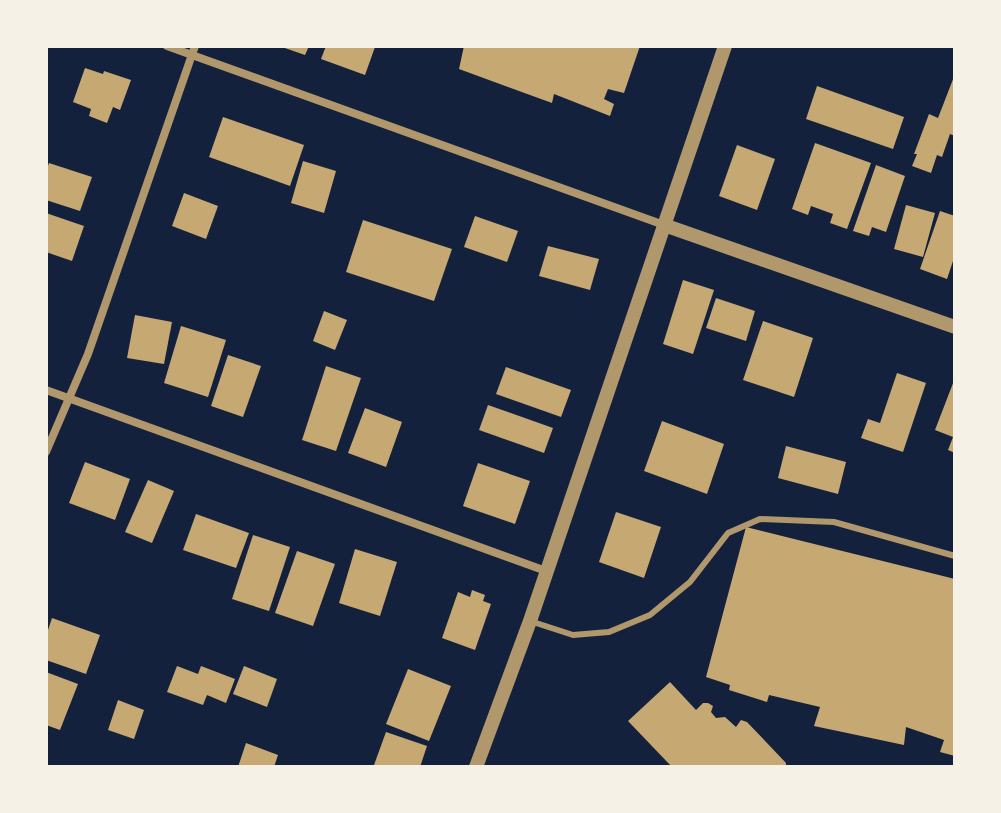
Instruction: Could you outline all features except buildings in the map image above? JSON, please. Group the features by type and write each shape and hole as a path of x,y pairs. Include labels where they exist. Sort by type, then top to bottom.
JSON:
{"street":[{"path":"167,46 194,50 664,225 955,327"},
{"path":"476,767 530,621 725,46"},
{"path":"46,452 88,354 194,50"},
{"path":"46,390 546,571"}],"lane":[{"path":"530,621 573,635 609,632 650,615 690,582 728,533 760,519 834,522 955,556"}]}
